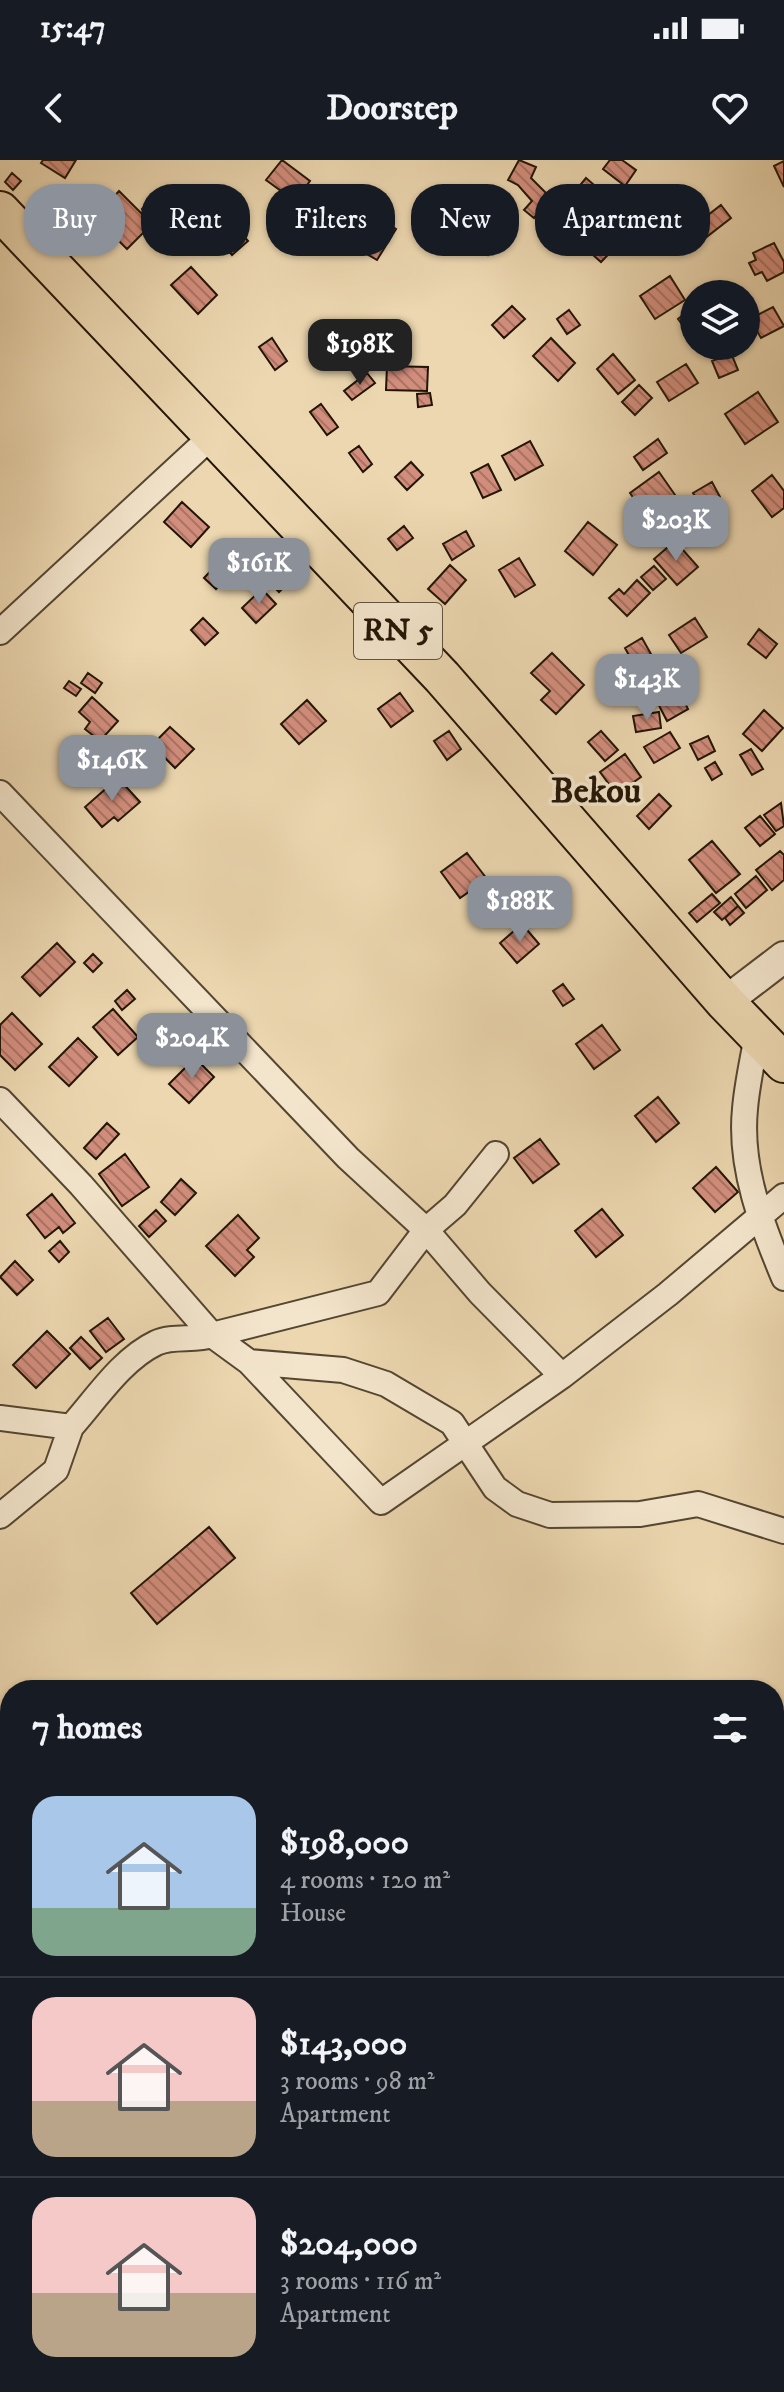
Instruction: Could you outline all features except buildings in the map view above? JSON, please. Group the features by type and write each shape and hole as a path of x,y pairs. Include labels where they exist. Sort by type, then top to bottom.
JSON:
{"main road":[{"name":"RN 5","path":"0,211 442,677 725,1002 784,1063"}],"street":[{"path":"0,632 213,435"},
{"path":"0,793 348,1158 426,1230 480,1293 562,1376"},
{"path":"725,1002 784,957"},
{"path":"757,1035 744,1112 748,1168 759,1216 784,1278"},
{"path":"0,1100 81,1185 212,1335 249,1362 381,1502 562,1376 668,1294 784,1196"},
{"path":"0,1516 56,1470 71,1427 134,1357 159,1341 198,1340 378,1293 426,1230 455,1205 496,1154"},
{"path":"249,1362 343,1370 386,1384 452,1423 495,1488 517,1504 550,1515 640,1514 698,1504 784,1531"},
{"path":"0,1418 71,1427"}],"district":[{"name":"Bekou","path":"596,791"}]}
